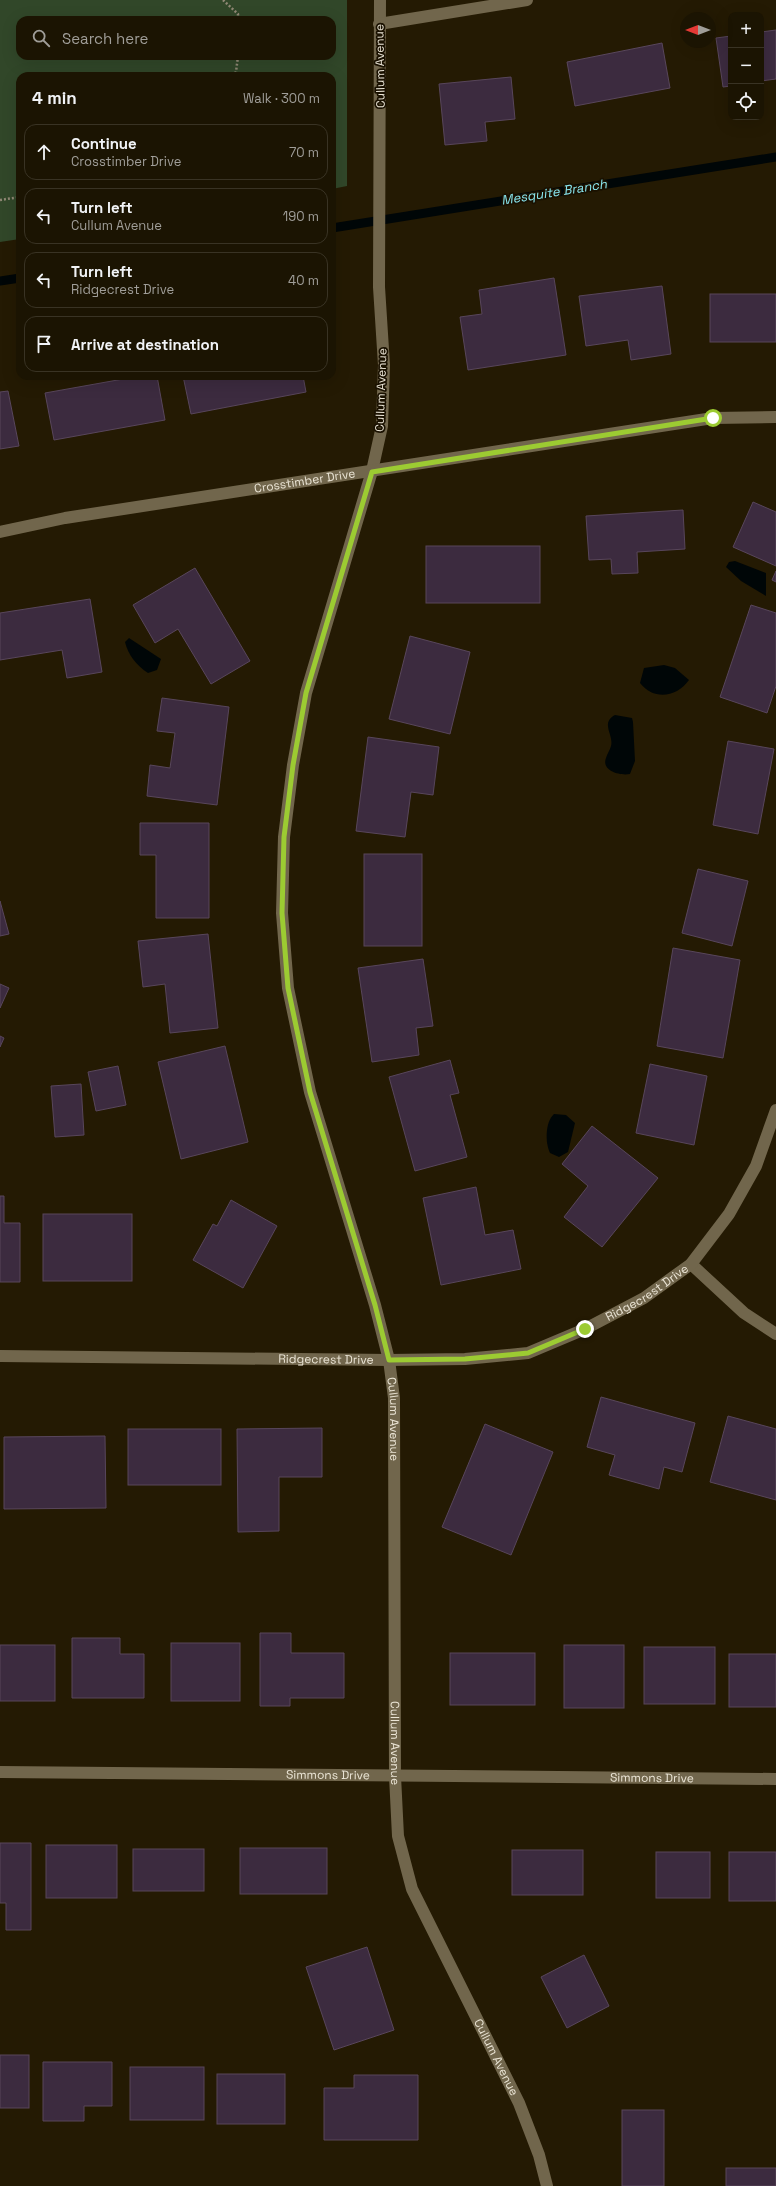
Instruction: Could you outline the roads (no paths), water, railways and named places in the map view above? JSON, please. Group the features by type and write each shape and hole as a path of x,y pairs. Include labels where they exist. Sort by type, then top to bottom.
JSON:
{"street":[{"name":"Cullum Avenue","path":"380,0 381,165 379,287 384,365 382,426 372,472 306,693 293,765 284,837 282,913 288,988 310,1092 375,1305 389,1360 394,1398 395,1776 398,1836 412,1889 519,2103 539,2155 547,2186"},
{"path":"379,24 527,0"},
{"name":"Crosstimber Drive","path":"0,532 65,518 372,472 713,418 776,417"},
{"name":"Ridgecrest Drive","path":"0,1356 389,1360 465,1359 528,1353 585,1329 644,1298 691,1264 729,1214 756,1166 776,1110"},
{"path":"691,1264 744,1313 776,1334"},
{"name":"Simmons Drive","path":"0,1772 776,1779"}],"waterway":[{"name":"Mesquite Branch","path":"336,227 776,157"},
{"name":"Mesquite Branch","path":"0,281 16,279"}]}
